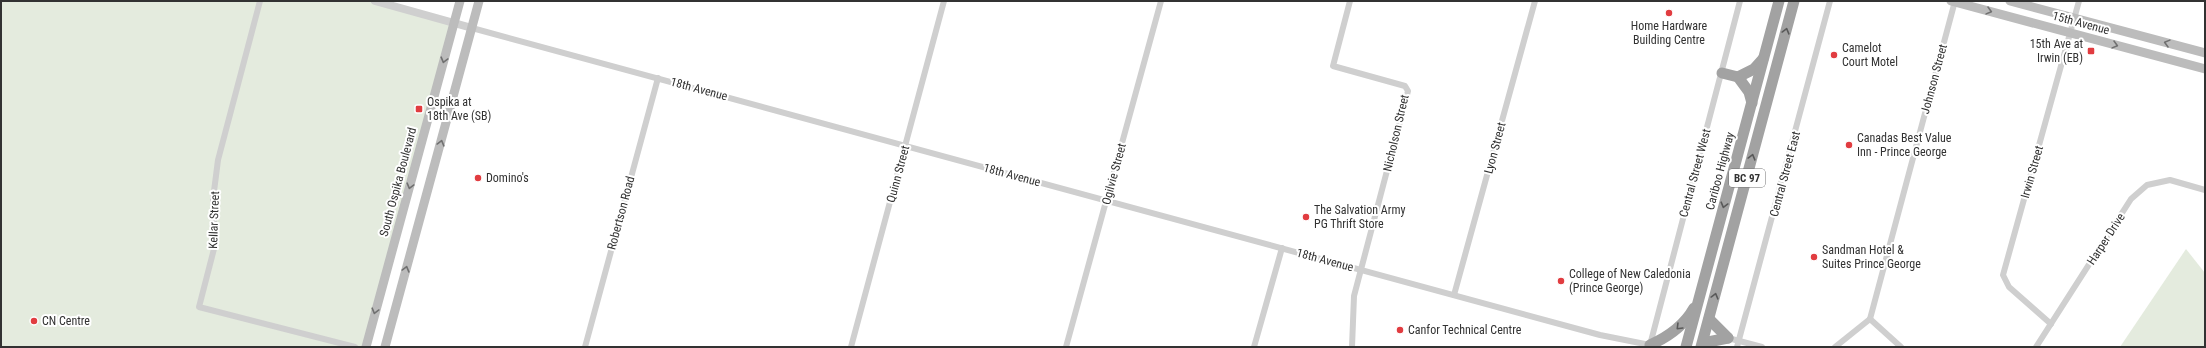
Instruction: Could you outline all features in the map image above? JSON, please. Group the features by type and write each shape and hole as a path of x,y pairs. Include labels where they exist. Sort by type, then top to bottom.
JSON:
{"highway":[{"name":"Cariboo Highway","path":"1686,347 1779,2"},
{"name":"BC 97","path":"1701,346 1794,4"},
{"path":"1738,77 1754,69 1764,58"},
{"path":"1722,73 1738,77 1749,92 1752,104"},
{"path":"1651,346 1670,335 1680,326 1699,299"},
{"path":"1709,319 1728,338"},
{"path":"1701,346 1708,342 1728,338"},
{"path":"1651,346 1667,347"}],"main road":[{"name":"South Ospika Boulevard","path":"366,347 460,1"},
{"path":"385,347 479,1"},
{"name":"15th Avenue","path":"1954,1 2205,69"},
{"name":"15th Avenue","path":"2010,1 2205,53"}],"street":[{"name":"Kellar Street","path":"260,1 218,160 213,199 215,245 200,307 355,347"},
{"name":"18th Avenue","path":"375,1 1600,335 1651,346"},
{"name":"Quinn Street","path":"851,347 944,1"},
{"name":"Ogilvie Street","path":"1066,347 1161,1"},
{"name":"Nicholson Street","path":"1350,1 1334,66 1405,86 1408,91 1362,270"},
{"name":"Lyon Street","path":"1454,295 1535,1"},
{"name":"Central Street West","path":"1651,346 1740,1"},
{"name":"Central Street East","path":"1738,344 1830,1"},
{"name":"Johnson Street","path":"1870,319 1954,1"},
{"name":"Irwin Street","path":"2051,324 2009,288 2003,275 2079,1"},
{"name":"Robertson Road","path":"584,347 658,78"},
{"name":"Harper Drive","path":"2036,347 2131,200 2147,185 2170,180 2205,190"},
{"path":"1254,347 1282,248"},
{"path":"1352,347 1354,296 1362,270"},
{"path":"1835,347 1870,319 1901,347"},
{"path":"1728,338 1738,344 1762,347"}],"shaded area":[{"path":"1,1 370,1 453,23 365,347 1,347"},
{"path":"2186,249 2205,273 2205,347 2120,347"}],"place":[{"name":"Home Hardware Building Centre","path":"1669,13"},
{"name":"15th Ave at Irwin (EB)","path":"2091,51"},
{"name":"Camelot Court Motel","path":"1834,55"},
{"name":"Ospika at 18th Ave (SB)","path":"419,109"},
{"name":"Canadas Best Value Inn - Prince George","path":"1849,145"},
{"name":"Domino's","path":"478,178"},
{"name":"The Salvation Army PG Thrift Store","path":"1306,217"},
{"name":"Sandman Hotel & Suites Prince George","path":"1814,257"},
{"name":"College of New Caledonia (Prince George)","path":"1561,281"},
{"name":"CN Centre","path":"34,321"},
{"name":"Canfor Technical Centre","path":"1400,330"}]}
